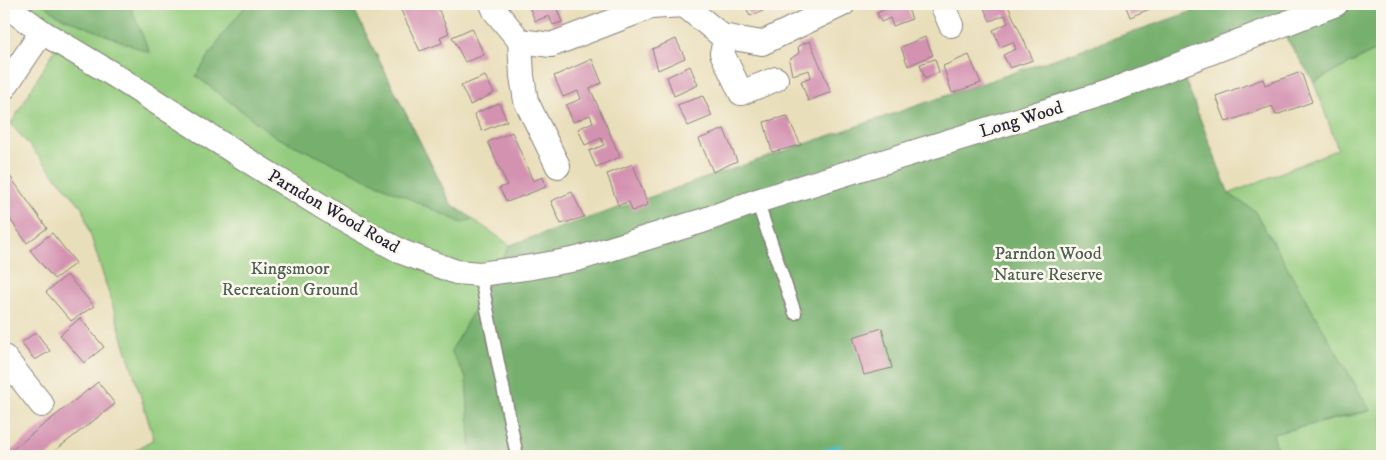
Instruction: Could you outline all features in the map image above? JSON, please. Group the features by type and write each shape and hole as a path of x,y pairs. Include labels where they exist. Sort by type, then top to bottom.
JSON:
{"street":[{"name":"Parndon Wood Road","path":"4,4 42,32 114,75 339,217 402,252 456,272 480,274 577,259 702,221"},
{"path":"492,4 495,12 520,40 522,76 526,101 558,166"},
{"path":"520,40 551,45 650,7 684,4 722,36 762,43 843,4"},
{"name":"Long Wood","path":"702,221 757,201 1108,92 1336,4"},
{"path":"4,88 42,32"},
{"path":"726,37 722,53 741,93 776,79"},
{"path":"4,357 42,405"}],"lane":[{"path":"757,201 795,313"},
{"path":"480,274 517,456"}],"green space":[{"name":"Kingsmoor Recreation Ground","path":"5,4 351,4 451,204 510,245 531,456 126,456 154,439 82,207 11,124 55,49"},
{"path":"43,4 129,4 150,53 59,16"},
{"path":"247,4 351,4 451,204 473,219 462,223 276,137 196,76 223,34"},
{"name":"Parndon Wood Nature Reserve","path":"1214,4 1382,4 1382,47 1314,82 1281,30 1181,69 1229,194 1254,210 1370,410 1273,434 1279,456 471,456 466,378 451,351 510,245"},
{"path":"1382,47 1382,456 1279,456 1272,434 1370,411 1229,194 1338,149 1314,82"}],"building":[{"path":"398,4 436,4 449,33 440,37 442,43 420,51"},
{"path":"528,4 555,4 562,22 553,25 549,16 535,21"},
{"path":"734,4 759,4 763,11 750,16 745,5 736,9"},
{"path":"766,4 780,4 781,6 768,9"},
{"path":"895,4 906,4 912,19 893,26 890,18 881,22 877,13"},
{"path":"982,4 1007,4 1033,60 1010,68 1003,55 1016,49 1013,42 1000,47 993,30 1008,23 1005,15 990,21"},
{"path":"1125,4 1162,4 1130,17"},
{"path":"472,28 484,55 465,62 452,37"},
{"path":"925,37 933,55 908,66 901,47"},
{"path":"676,39 685,58 658,70 652,49"},
{"path":"810,41 831,92 808,101 801,81 811,77 809,70 792,75 789,60 799,53 798,46"},
{"path":"969,55 981,83 952,93 943,66"},
{"path":"592,59 602,83 590,88 620,157 596,167 589,151 604,145 601,138 585,145 578,129 593,122 590,115 573,122 566,105 581,99 578,91 563,97 554,76"},
{"path":"935,59 939,72 925,79 920,64"},
{"path":"690,66 698,85 674,96 667,77"},
{"path":"1301,72 1312,102 1276,115 1272,106 1226,122 1216,96 1263,79 1265,85"},
{"path":"485,76 494,93 470,105 461,86"},
{"path":"703,96 712,116 688,126 677,105"},
{"path":"499,103 507,121 482,131 474,114"},
{"path":"787,116 801,145 772,152 764,122"},
{"path":"724,129 737,161 713,172 699,139"},
{"path":"512,132 533,181 543,177 546,187 507,202 499,188 507,185 488,142"},
{"path":"633,164 648,205 632,211 629,202 618,205 607,174"},
{"path":"4,168 47,228 27,243 4,211"},
{"path":"572,192 584,217 561,224 551,201"},
{"path":"52,233 76,263 54,279 30,250"},
{"path":"67,275 94,306 71,321 46,292"},
{"path":"80,318 104,347 84,363 60,335"},
{"path":"882,328 892,368 864,375 853,337"},
{"path":"36,332 50,351 35,360 21,343"},
{"path":"98,382 115,404 48,456 4,456"}],"waterway":[{"path":"812,456 838,447"}]}
